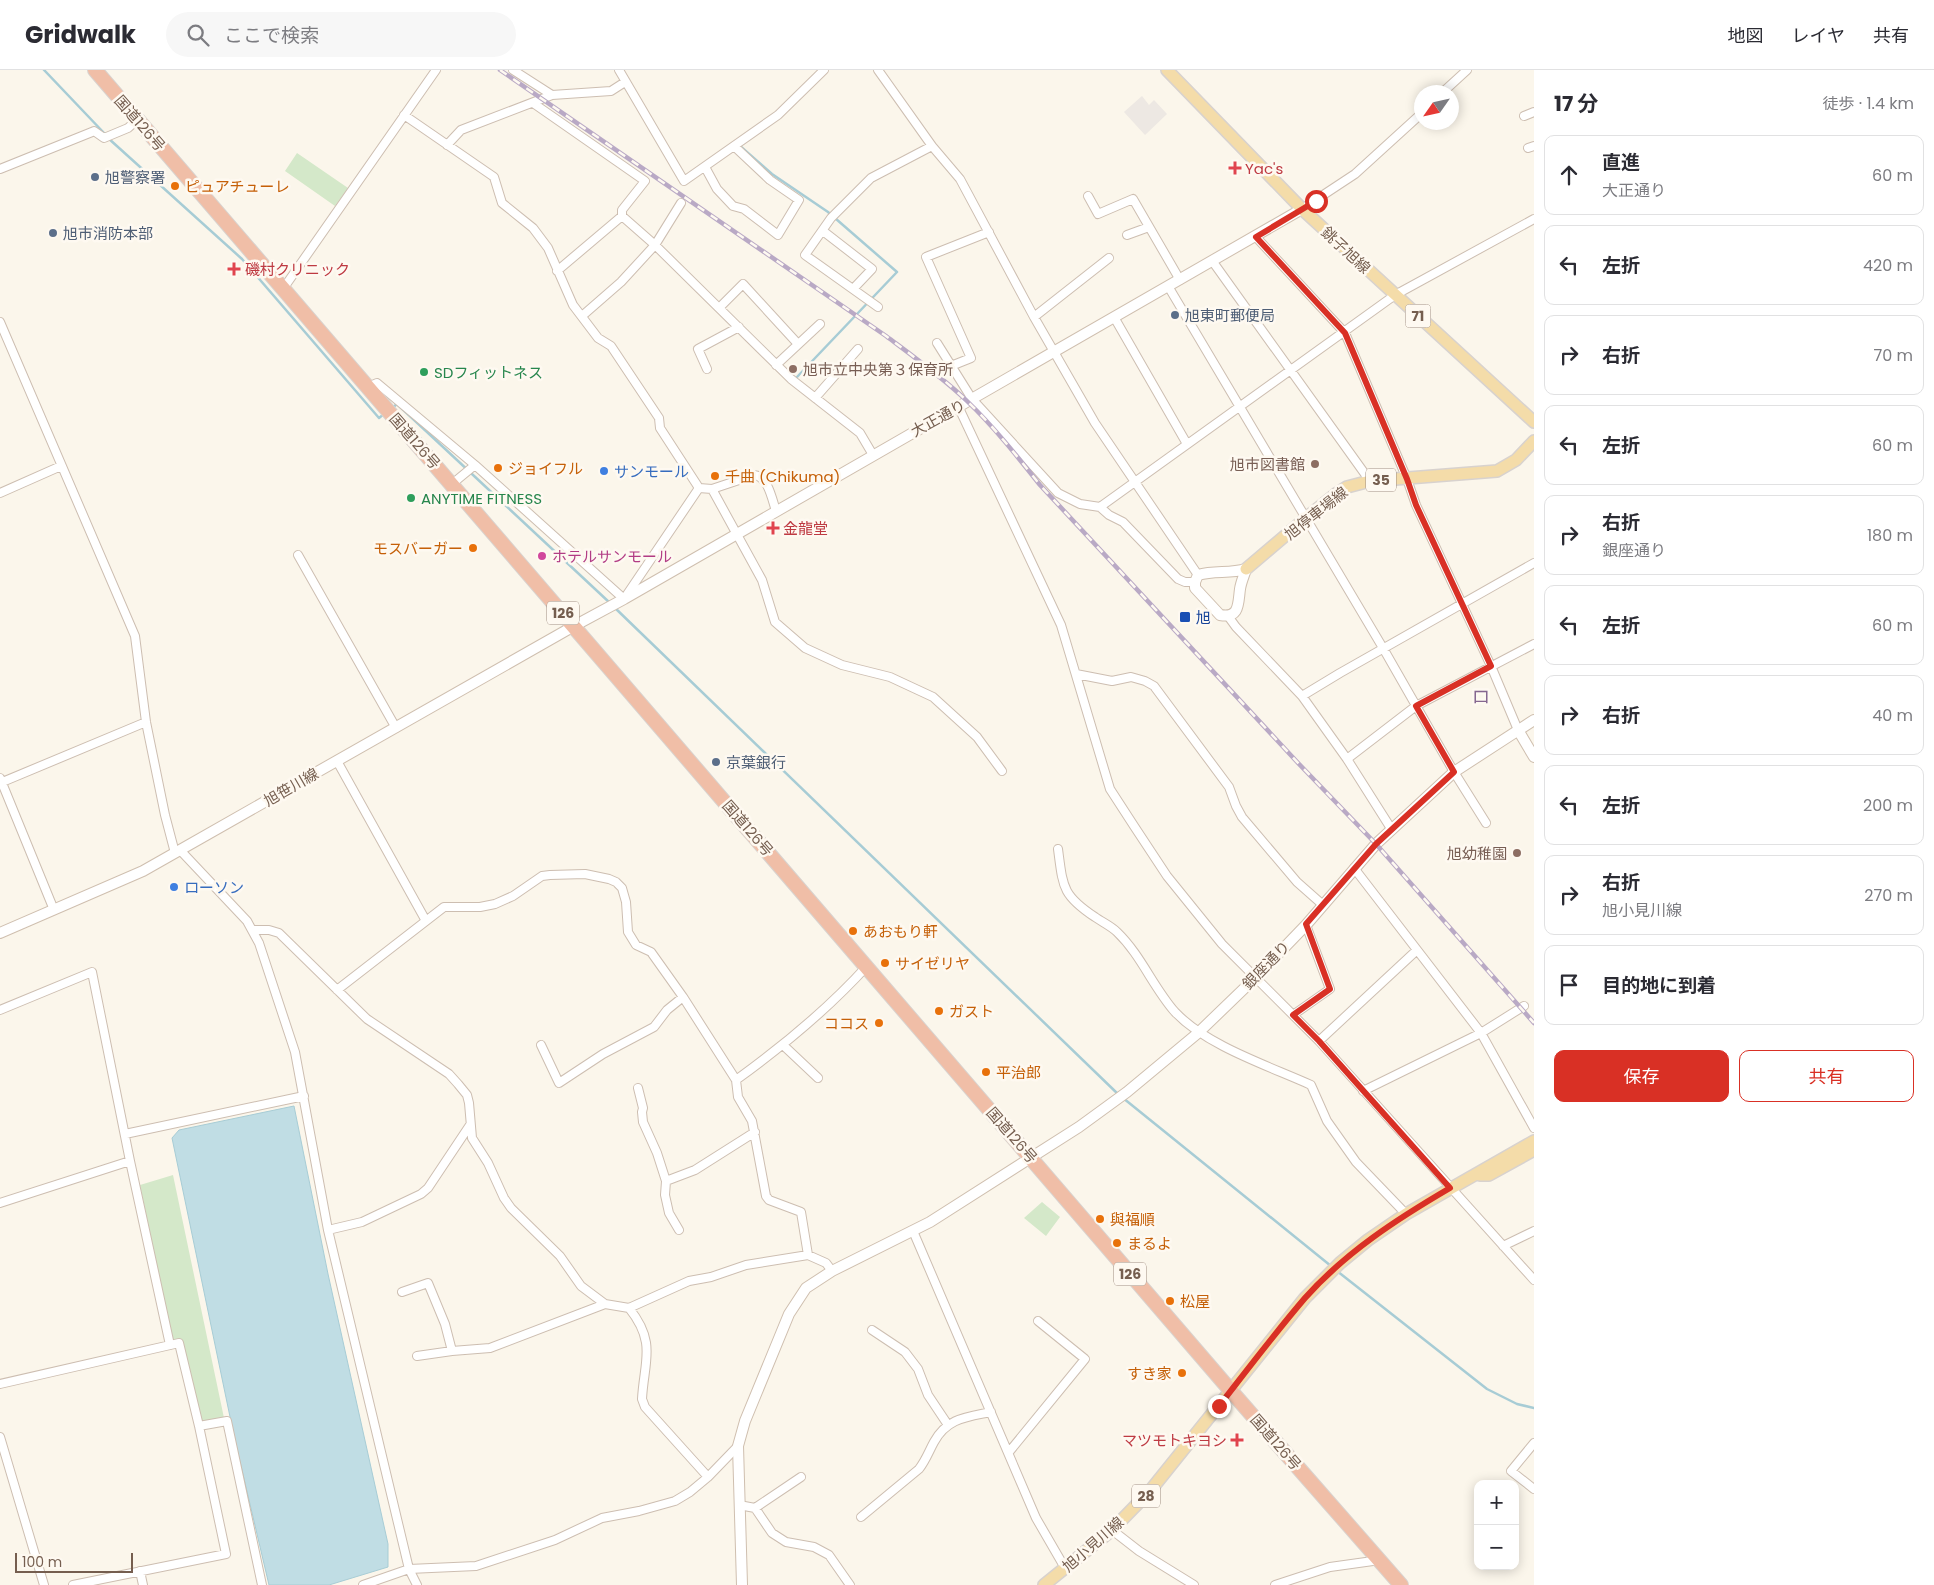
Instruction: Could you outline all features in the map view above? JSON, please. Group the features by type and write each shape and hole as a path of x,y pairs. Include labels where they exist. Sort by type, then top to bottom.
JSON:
{"highway":[{"name":"国道126号","path":"95,70 1231,1391 1401,1585"}],"main road":[{"name":"銚子旭線","path":"1167,70 1302,209 1534,422"},
{"name":"旭停車場線","path":"1246,570 1341,490 1355,484 1370,481 1497,471 1516,460 1534,441"},
{"path":"1534,1133 1482,1162 1474,1174 1489,1175 1534,1150"},
{"name":"旭小見川線","path":"1044,1585 1112,1530 1150,1492 1305,1298 1335,1269 1368,1240 1406,1214 1534,1141"}],"street":[{"path":"283,289 436,70"},
{"path":"513,70 552,96"},
{"path":"619,70 684,181 778,115 824,70"},
{"path":"878,70 932,146 960,179 1034,317 1095,422 1196,578 1195,588 1220,615 1228,616 1236,611 1240,587 1246,570"},
{"path":"1451,85 1467,70"},
{"path":"447,145 461,130 552,96 611,91 625,82"},
{"path":"533,103 645,182 622,210 622,216 655,245 791,379 860,433 873,455"},
{"path":"1524,116 1534,112"},
{"path":"404,115 494,177 502,203 533,228 548,248 573,305 598,338 611,346 659,418 660,428 699,488"},
{"path":"0,170 94,131 104,138 128,128 137,120"},
{"path":"1302,209 1355,174 1414,120"},
{"path":"705,167 717,189 734,206 744,209 778,235 799,200 770,180 734,146"},
{"path":"878,307 805,255 831,218 871,178 932,146"},
{"path":"1088,196 1098,214 1133,199 1180,280"},
{"path":"582,316 621,282 655,245 681,203"},
{"name":"大正通り","path":"574,626 1213,262 1302,209"},
{"path":"558,271 622,216"},
{"path":"1100,507 1345,333 1395,295 1534,219"},
{"path":"1127,236 1150,227"},
{"path":"823,231 872,270 853,289"},
{"path":"952,366 971,358 926,257 989,232"},
{"path":"1256,237 1345,333 1407,479 1416,505 1463,604 1518,730 1534,757"},
{"path":"1034,317 1109,258"},
{"path":"1213,262 1370,481"},
{"path":"719,308 743,284 798,344"},
{"path":"1168,286 1383,648 1454,772 1486,823"},
{"path":"1114,317 1187,444"},
{"path":"0,322 136,636 146,722 164,815 178,852 247,921 260,943 286,1023 304,1096 328,1230 409,1569 416,1585"},
{"path":"776,365 820,324"},
{"path":"707,369 698,349 739,328"},
{"path":"0,346 9,343"},
{"path":"937,343 972,399 1058,493 1080,504 1100,507 1109,516 1123,522 1178,579 1185,582 1207,572 1232,573 1246,570"},
{"path":"815,398 858,349"},
{"path":"368,387 377,383 624,599 699,488"},
{"path":"958,406 1061,625 1110,789 1167,876 1222,944 1319,1041 1534,1280"},
{"path":"0,493 61,466"},
{"path":"452,484 473,466"},
{"path":"699,488 712,489 759,475 764,479 776,511"},
{"path":"712,489 762,580 775,622 805,648 842,665 890,677 933,697 977,737 1002,771"},
{"path":"298,555 396,728"},
{"path":"1302,696 1534,562"},
{"path":"1228,616 1236,627 1302,696 1347,759 1392,830"},
{"name":"旭笹川線","path":"0,933 143,870 178,852 574,626"},
{"path":"1347,759 1416,706 1534,644"},
{"path":"1076,674 1112,681 1131,678 1145,681 1154,686 1229,787 1242,817 1296,882 1323,904"},
{"name":"銀座通り","path":"742,1585 738,1446 745,1421 789,1314 806,1288 832,1272 913,1231 1122,1097 1198,1032 1255,978 1306,924 1376,844 1454,772 1534,720"},
{"path":"54,910 1,781 146,722"},
{"path":"337,761 426,921"},
{"path":"1058,849 1062,880 1066,892 1075,904 1117,932 1131,948 1160,992 1176,1012 1198,1032 1214,1042 1311,1085 1327,1121 1356,1162 1406,1214"},
{"path":"1354,868 1481,1033 1534,1128"},
{"path":"337,990 444,907 480,907 495,904 514,896 542,876 550,874 585,874 616,882 622,888 628,917 628,932 636,945 651,952 683,997 736,1080 738,1097 752,1121 755,1132 766,1196 768,1200 801,1212 808,1256"},
{"path":"1293,1015 1330,989 1306,924"},
{"path":"253,930 269,930 279,933 367,1019 449,1074 467,1095 472,1138 488,1163 504,1198 560,1256 581,1286 605,1304 629,1308 688,1281 711,1277 746,1265 808,1256 826,1264 832,1272"},
{"path":"1319,1041 1417,950"},
{"path":"736,1080 783,1045 820,1013 867,966"},
{"path":"0,1010 92,972 130,1161 170,1344"},
{"path":"541,1045 559,1083 604,1054 654,1027 667,1010 683,997"},
{"path":"1364,1091 1481,1033 1524,1006"},
{"path":"783,1045 818,1078"},
{"path":"638,1088 643,1108 643,1122 657,1152 666,1181 666,1204 679,1230"},
{"path":"125,1134 304,1096"},
{"path":"328,1230 362,1222 421,1194 428,1188 470,1125"},
{"path":"666,1181 695,1170 755,1132"},
{"path":"0,1204 130,1161"},
{"path":"1503,1246 1534,1230"},
{"path":"913,1231 1036,1518 1065,1568"},
{"path":"402,1292 428,1282 445,1324 452,1351"},
{"path":"417,1356 490,1348 605,1304"},
{"path":"629,1308 636,1316 648,1345 642,1399 645,1407 708,1477"},
{"path":"1009,1452 1084,1359 1038,1321"},
{"path":"872,1330 905,1352 918,1368 928,1395 948,1425"},
{"path":"0,1384 179,1343 226,1554 72,1585"},
{"path":"861,1517 919,1469 926,1460 935,1440 948,1425 955,1420 991,1412"},
{"path":"199,1426 227,1421 262,1585"},
{"path":"0,1437 44,1585"},
{"path":"1534,1442 1511,1471 1534,1490"},
{"path":"363,1585 409,1569 476,1566 555,1540 602,1518 639,1511 675,1501 690,1492 708,1477 738,1446"},
{"path":"755,1508 800,1477"},
{"path":"739,1505 755,1508 772,1532 786,1542 814,1546 829,1555 850,1585"},
{"path":"1112,1530 1138,1551 1194,1585"},
{"path":"1275,1585 1330,1567 1380,1560"},
{"path":"140,1571 143,1585"}],"shaded area":[{"path":"1142,96 1149,105 1154,100 1167,114 1145,135 1124,112"}],"green space":[{"path":"297,153 348,188 335,206 285,171"},
{"path":"173,1175 224,1418 201,1422 181,1340 173,1341 140,1185"},
{"path":"1042,1202 1060,1217 1046,1236 1024,1218"}],"water":[{"path":"294,1106 328,1274 388,1544 388,1567 329,1585 269,1585 234,1436 172,1138 179,1130"}],"waterway":[{"path":"44,70 105,134"},
{"path":"108,138 242,259 379,418 384,414"},
{"path":"740,146 772,174 828,212 897,272 797,377"},
{"path":"391,409 397,404 610,603"},
{"path":"614,607 1119,1095"},
{"path":"1123,1098 1331,1266"},
{"path":"1337,1271 1487,1389 1517,1404 1534,1408"}],"railway":[{"path":"500,70 886,336 928,367 957,392 996,431 1040,485 1299,764 1376,844 1534,1023"}],"place":[{"name":"Yac's","path":"1235,168"},
{"name":"旭警察署","path":"95,177"},
{"name":"ピュアチューレ","path":"175,186"},
{"name":"旭市消防本部","path":"53,233"},
{"name":"磯村クリニック","path":"234,269"},
{"name":"旭東町郵便局","path":"1175,315"},
{"name":"旭市立中央第３保育所","path":"793,369"},
{"name":"SDフィットネス","path":"424,372"},
{"name":"旭市図書館","path":"1315,464"},
{"name":"ジョイフル","path":"498,468"},
{"name":"サンモール","path":"604,471"},
{"name":"千曲 (Chikuma)","path":"715,476"},
{"name":"ANYTIME FITNESS","path":"411,498"},
{"name":"金龍堂","path":"773,528"},
{"name":"モスバーガー","path":"473,548"},
{"name":"ホテルサンモール","path":"542,556"},
{"name":"旭","path":"1185,617"},
{"name":"京葉銀行","path":"716,762"},
{"name":"旭幼稚園","path":"1517,853"},
{"name":"ローソン","path":"174,887"},
{"name":"あおもり軒","path":"853,931"},
{"name":"サイゼリヤ","path":"885,963"},
{"name":"ガスト","path":"939,1011"},
{"name":"ココス","path":"879,1023"},
{"name":"平治郎","path":"986,1072"},
{"name":"與福順","path":"1100,1219"},
{"name":"まるよ","path":"1117,1243"},
{"name":"松屋","path":"1170,1301"},
{"name":"すき家","path":"1182,1373"},
{"name":"マツモトキヨシ","path":"1237,1440"}],"district":[{"name":"ロ","path":"1481,696"}],"route":[{"path":"1219,1406 1305,1298 1340,1263 1390,1224 1450,1188 1319,1041 1293,1015 1330,989 1306,924 1376,844 1454,772 1416,706 1491,666 1416,505 1407,479 1345,333 1256,237 1316,201"}]}
